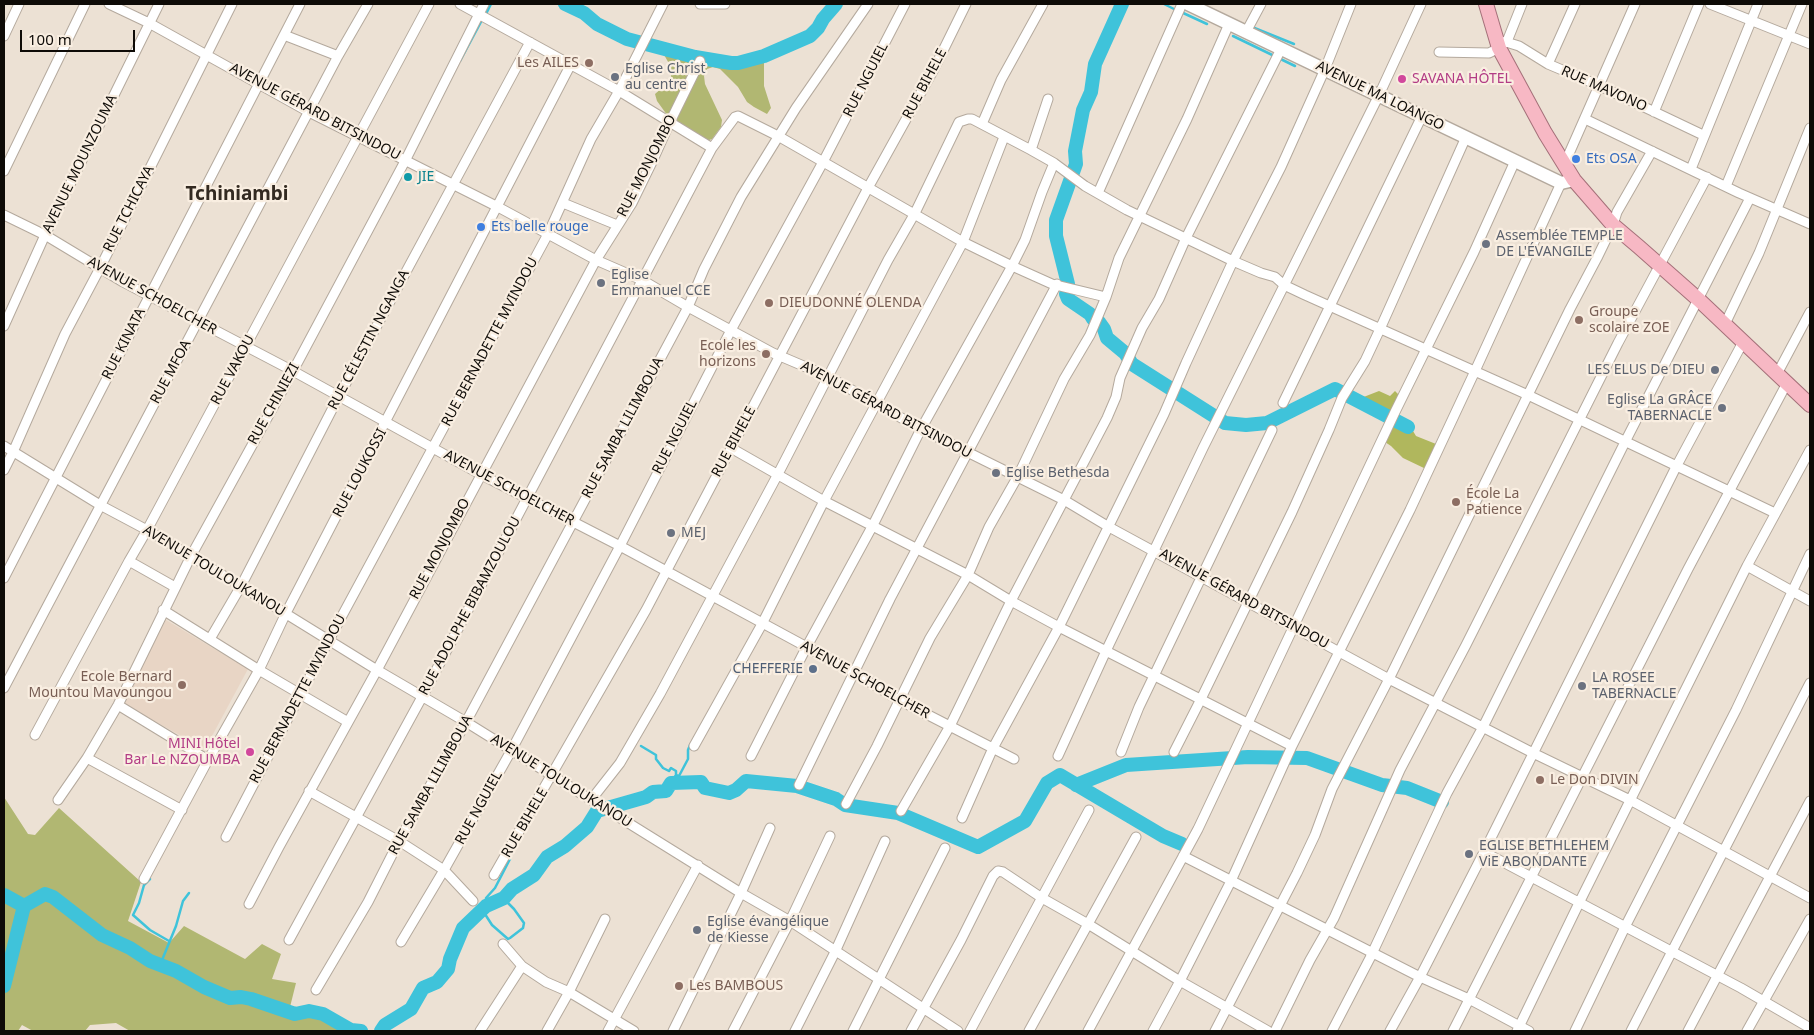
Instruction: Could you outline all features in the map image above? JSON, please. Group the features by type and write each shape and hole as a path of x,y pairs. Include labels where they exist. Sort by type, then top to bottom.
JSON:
{"highway":[{"path":"1486,4 1503,45 1564,165 1567,181 1613,225 1660,264 1810,405"}],"main road":[{"name":"AVENUE MA LOANGO","path":"1188,4 1205,8 1229,24 1515,161 1567,181"}],"street":[{"path":"4,36 7,21 19,4"},
{"path":"4,171 85,4"},
{"name":"AVENUE GÉRARD BITSINDOU","path":"109,4 150,23 309,112 498,207 596,260 642,280 731,330 779,355 827,376 921,429 1064,500 1109,527 1389,679 1533,753 1630,800 1810,898"},
{"name":"AVENUE MOUNZOUMA","path":"4,326 45,235 159,4"},
{"name":"RUE TCHICAYA","path":"4,470 65,334 232,4"},
{"name":"RUE KINATA","path":"4,578 300,4"},
{"name":"RUE MFOA","path":"4,688 338,56 368,4"},
{"name":"RUE VAKOU","path":"35,735 429,4"},
{"path":"460,4 619,91 712,148"},
{"name":"RUE CHINIEZI","path":"58,800 87,758 118,704 191,556 293,371 405,160 484,4"},
{"name":"RUE BERNADETTE MVINDOU","path":"226,837 329,640 548,234 591,139 619,91 663,4"},
{"path":"700,4 725,4"},
{"name":"RUE SAMBA LILIMBOUA","path":"316,990 368,902 399,840 466,722 688,307 704,270 741,197 778,136 868,4"},
{"name":"RUE NGUIEL","path":"401,942 444,870 511,750 620,546 731,330 823,162 905,4"},
{"name":"RUE BIHELE","path":"494,875 632,635 869,186 934,69 966,4"},
{"path":"982,124 1001,80 1043,4"},
{"path":"1098,193 1182,4"},
{"path":"1246,32 1261,4"},
{"path":"962,818 993,748 1059,627 1164,414 1233,261 1281,167 1325,70 1351,4"},
{"path":"1058,756 1203,448 1379,95 1421,4"},
{"path":"1439,52 1489,53 1503,45 1522,4"},
{"path":"1548,64 1575,4"},
{"path":"1564,165 1635,4"},
{"path":"1654,112 1699,4"},
{"path":"1710,4 1810,44"},
{"path":"1691,169 1703,135 1758,4"},
{"path":"1726,186 1802,4"},
{"path":"846,804 930,638 968,575 989,527 1018,476 1064,379 1090,335 1106,297 1114,270 1187,119 1229,24"},
{"path":"284,35 338,56"},
{"name":"RUE CÉLESTIN NGANGA","path":"210,639 241,586 339,396 530,42"},
{"name":"RUE MAVONO","path":"1503,45 1519,46 1548,64 1600,86 1703,135"},
{"path":"901,811 950,726 1011,601 1107,418 1116,397 1120,378 1142,328 1159,299 1186,238 1281,49"},
{"name":"RUE MONJOMBO","path":"249,904 377,670 596,260 632,203 700,61"},
{"name":"RUE LOUKOSSI","path":"144,879 259,670 286,613 571,64"},
{"path":"1031,150 1048,100"},
{"name":"RUE ADOLPHE BIBAMZOULOU","path":"289,940 422,696 712,148 730,123 738,116 778,136"},
{"path":"1284,403 1422,116"},
{"path":"1585,118 1750,198 1810,224"},
{"path":"591,800 620,762 660,694 778,474 888,260 915,213 960,122 972,119 1054,163 1085,186 1186,238 1233,261 1276,277 1284,285 1528,395 1775,513"},
{"path":"1725,324 1752,269 1810,128"},
{"path":"778,136 869,186 963,242 1050,283 1106,297"},
{"path":"694,746 762,624 824,501 963,242 1004,137"},
{"path":"1174,752 1292,512 1342,398 1365,361 1466,137"},
{"path":"1214,1031 1228,1008 1281,905 1315,835 1332,789 1389,679 1613,225 1616,212 1652,150"},
{"path":"1088,1031 1201,821 1474,252 1515,161"},
{"path":"751,756 806,648 873,525 921,429 1012,266 1025,240 1054,163"},
{"path":"1275,1031 1357,869 1379,814 1400,770 1660,264 1707,177"},
{"path":"1153,1031 1231,881 1292,746 1410,510 1567,181"},
{"path":"1332,1031 1372,953 1447,793 1483,727 1625,442 1750,198"},
{"path":"563,203 617,225"},
{"name":"AVENUE SCHOELCHER","path":"4,215 45,235 149,295 293,371 480,474 620,546 853,672 899,700 1014,760"},
{"path":"799,785 853,672 916,548 1057,284"},
{"path":"1454,1031 1688,568 1730,492 1782,379 1810,312"},
{"path":"1390,1031 1484,852 1676,467 1743,342"},
{"path":"1121,752 1139,707 1272,430"},
{"name":"AVENUE TOULOUKANOU","path":"4,446 466,722 790,921 958,1031"},
{"path":"730,448 824,501 968,575 1059,627 1292,746"},
{"path":"1518,1029 1747,566 1810,450"},
{"path":"1575,1031 1625,927 1736,710 1810,554"},
{"path":"129,561 175,587"},
{"path":"1747,566 1810,601"},
{"path":"163,610 259,670 348,722"},
{"path":"1631,1031 1810,683"},
{"path":"118,704 208,760"},
{"path":"87,758 182,810"},
{"path":"310,791 399,840 444,870 473,900"},
{"path":"1688,1031 1810,802"},
{"path":"970,1031 1089,810"},
{"path":"673,1031 742,893 770,828"},
{"path":"733,1031 790,921 830,836"},
{"path":"1028,1031 1136,837"},
{"path":"795,1031 836,952 885,841"},
{"path":"853,1031 945,848"},
{"path":"1484,852 1717,975 1810,1028"},
{"path":"1183,856 1372,953 1469,999 1518,1029 1529,1031"},
{"path":"608,1031 698,865"},
{"path":"911,1031 961,940 993,876 998,871 1003,872 1042,898 1180,981 1268,1031"},
{"path":"1747,1031 1810,918"},
{"path":"547,1031 569,992 604,919"},
{"path":"503,944 522,966 546,982 569,992 634,1031"},
{"path":"480,1031 522,966"}],"shaded area":[{"name":"Ecole Bernard Mountou Mavoungou","path":"161,617 248,669 205,749 118,701"}],"green space":[{"path":"672,51 736,63 756,58 764,62 764,86 771,108 767,114 754,107 747,102 738,87 720,69 713,67 707,69 704,76 705,84 722,120 721,127 712,139 698,144 675,126 657,101 655,94 671,80 671,67 663,53"},
{"path":"1379,391 1390,396 1395,391 1402,398 1394,413 1399,419 1399,426 1410,426 1416,436 1436,444 1426,469 1403,458 1382,440 1387,414 1375,408 1358,406 1361,398"},
{"path":"4,797 28,834 35,835 59,808 141,882 128,921 169,943 184,926 245,959 262,944 281,954 272,979 296,983 290,1007 351,1028 350,1031 130,1031 116,1023 90,1025 85,1031 33,1031 22,1025 18,1031 4,1031"}],"waterway":[{"path":"486,14 491,4"},
{"path":"565,4 584,13 597,24 627,39 695,57 731,63 764,56 810,36 836,4"},
{"path":"1122,4 1095,64 1091,92 1083,110 1075,151 1076,164 1056,220 1056,236 1068,284 1066,294 1068,299 1099,322 1107,338 1125,353 1132,364 1225,423 1246,425 1267,423 1335,389 1408,427"},
{"path":"1164,4 1176,10"},
{"path":"1181,12 1207,24"},
{"path":"460,61 482,20"},
{"path":"1252,27 1294,44"},
{"path":"1233,36 1295,66"},
{"path":"671,783 676,775 679,776 688,759 690,745"},
{"path":"641,746 656,755 656,759 663,768 669,771 671,768 676,771 676,775"},
{"path":"1076,785 1126,765 1248,757 1307,758 1382,785 1407,788 1442,802"},
{"path":"381,1031 385,1025 411,1009 423,988 437,982 448,969 450,959 463,928 486,906 504,898 512,889 534,875 547,857 565,846 587,827 597,811 646,797 653,792 666,791 671,783 701,782 705,788 729,793 736,790 746,781 797,786 836,799 845,805 898,813 978,847 1025,821 1047,783 1060,775 1163,836 1182,844"},
{"path":"487,904 486,898 495,888 510,859"},
{"path":"150,879 144,885 139,903 133,915 150,930 169,941"},
{"path":"160,965 176,926 183,901 189,893"},
{"path":"24,906 45,894 53,897 102,935 130,948 150,961 176,971 204,987 230,998 241,997 251,999 295,1014 309,1011 323,1014 351,1030 361,1031"},
{"path":"4,895 24,906 4,986"},
{"path":"483,911 492,925 508,939 510,938 523,928 524,923 504,899"}],"place":[{"name":"Les AILES","path":"589,63"},
{"name":"Eglise Christ au centre","path":"615,77"},
{"name":"SAVANA HÔTEL","path":"1402,79"},
{"name":"Ets OSA","path":"1576,159"},
{"name":"JIE","path":"408,177"},
{"name":"Ets belle rouge","path":"481,227"},
{"name":"Assemblée TEMPLE DE L'ÉVANGILE","path":"1486,244"},
{"name":"Eglise Emmanuel CCE","path":"601,283"},
{"name":"DIEUDONNÉ OLENDA","path":"769,303"},
{"name":"Groupe scolaire ZOE","path":"1579,320"},
{"name":"Ecole les horizons","path":"766,354"},
{"name":"LES ELUS De DIEU","path":"1715,370"},
{"name":"Eglise La GRÂCE TABERNACLE","path":"1722,408"},
{"name":"Eglise Bethesda","path":"996,473"},
{"name":"École La Patience","path":"1456,502"},
{"name":"MEJ","path":"671,533"},
{"name":"CHEFFERIE","path":"813,669"},
{"name":"Ecole Bernard Mountou Mavoungou","path":"182,685"},
{"name":"LA ROSEE TABERNACLE","path":"1582,686"},
{"name":"MINI Hôtel Bar Le NZOUMBA","path":"250,752"},
{"name":"Le Don DIVIN","path":"1540,780"},
{"name":"EGLISE BETHLEHEM ViE ABONDANTE","path":"1469,854"},
{"name":"Eglise évangélique de Kiesse","path":"697,930"},
{"name":"Les BAMBOUS","path":"679,986"}],"district":[{"name":"Tchiniambi","path":"237,195"}]}
